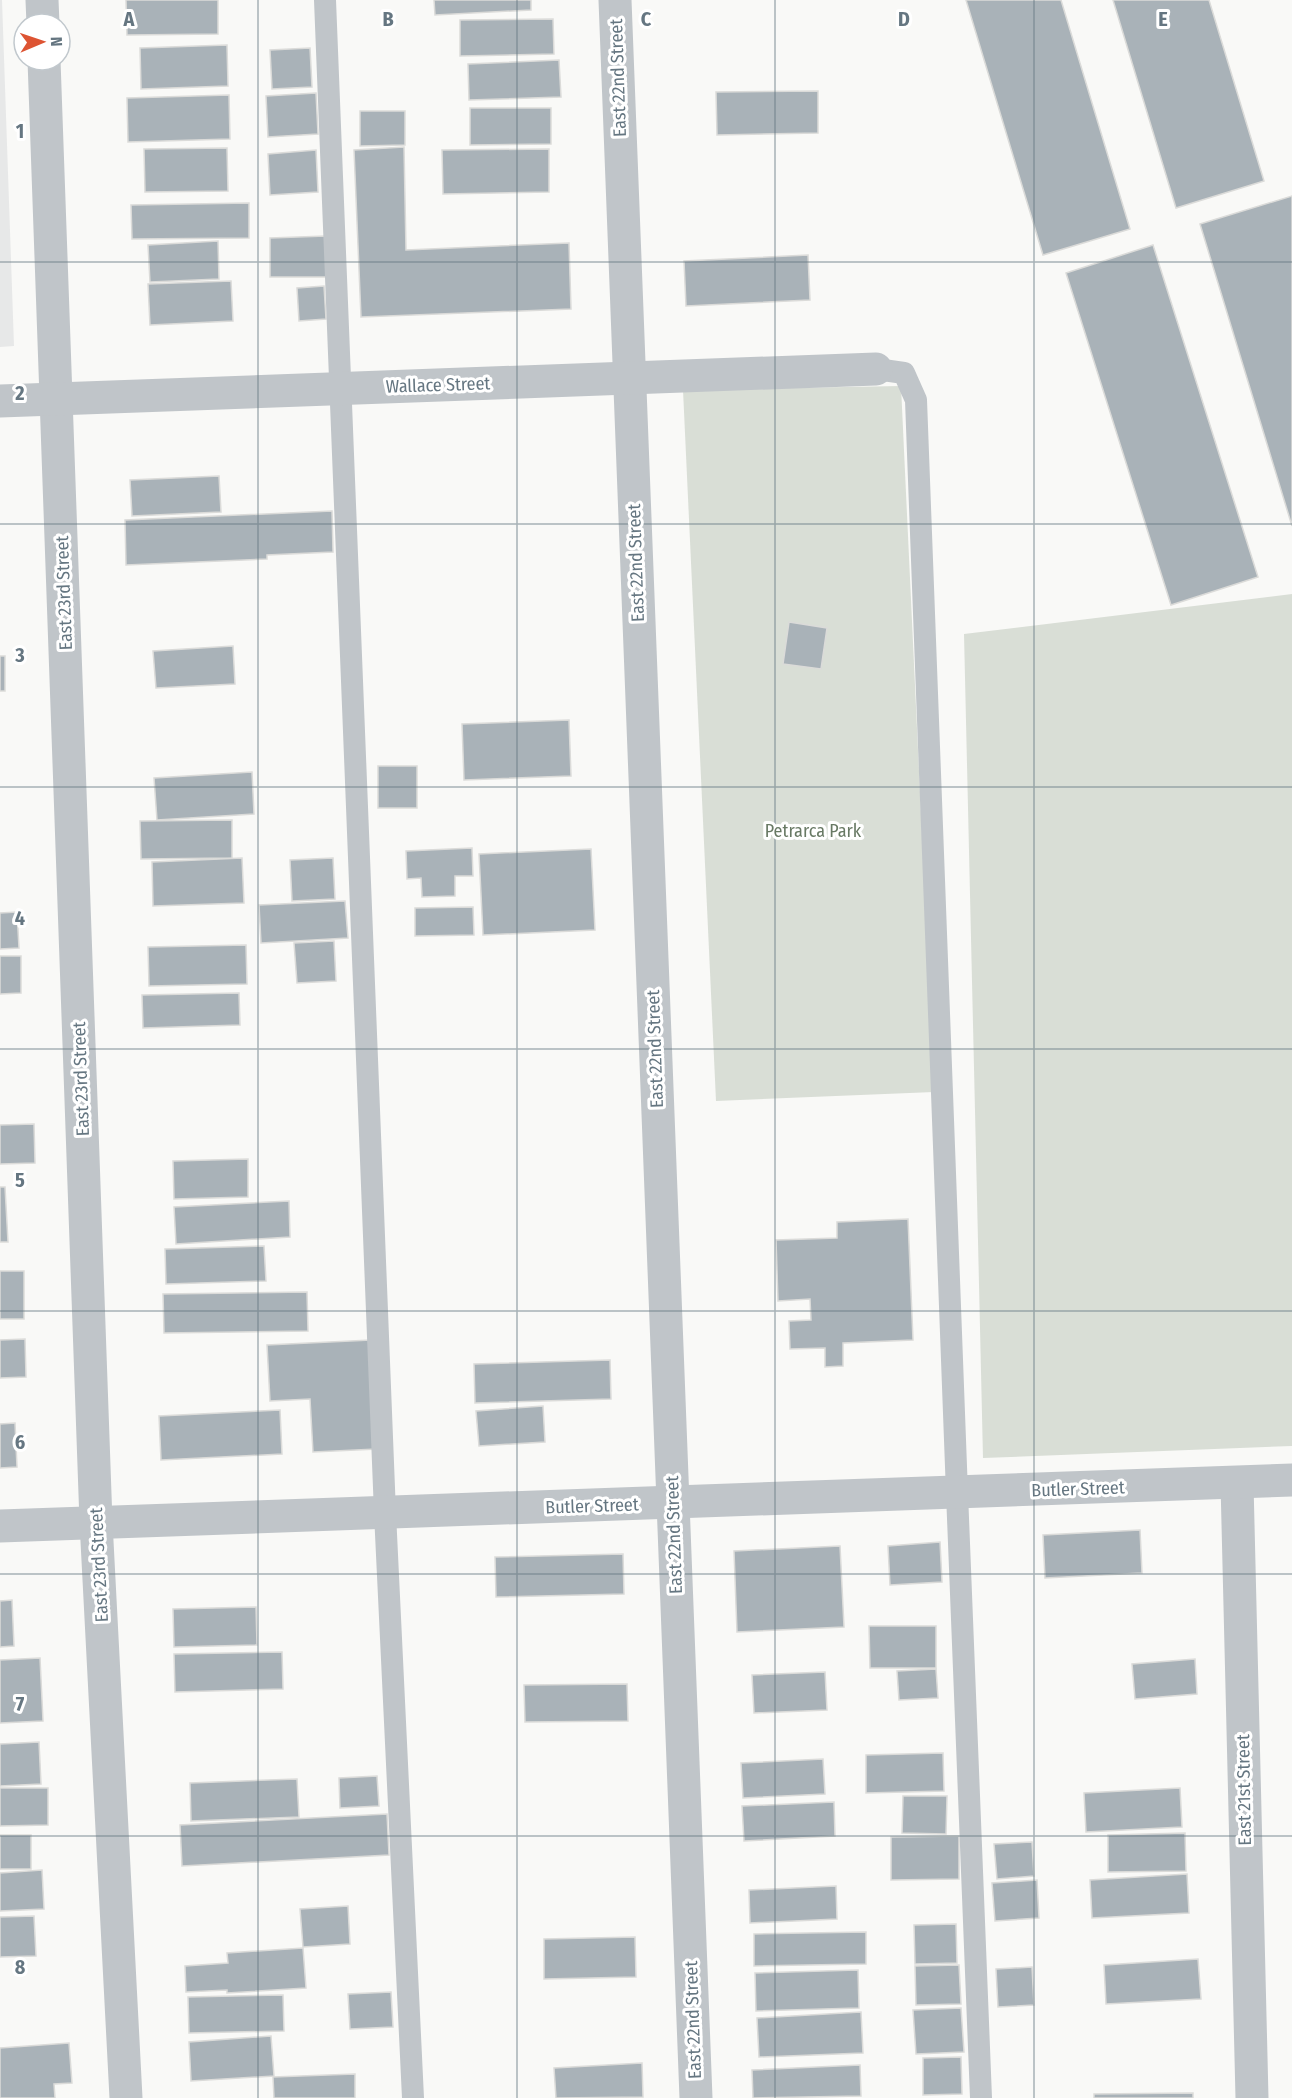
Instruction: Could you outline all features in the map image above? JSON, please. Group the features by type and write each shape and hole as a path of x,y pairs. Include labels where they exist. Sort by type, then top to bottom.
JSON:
{"street":[{"name":"East 22nd Street","path":"615,0 696,2098"},
{"name":"East 23rd Street","path":"44,72 96,1522 126,2098"},
{"name":"Wallace Street","path":"0,401 876,369"},
{"name":"Butler Street","path":"0,1526 1292,1480"},
{"name":"East 21st Street","path":"1237,1483 1252,2098"}],"lane":[{"path":"326,0 385,1513 413,2098"},
{"path":"876,369 904,373 916,400 981,2098"}],"shaded area":[{"path":"0,0 2,0 14,346 0,347"}],"green space":[{"name":"Petrarca Park","path":"901,386 934,1092 716,1101 683,390"},
{"path":"1292,594 1292,1446 983,1458 964,634"}],"building":[{"path":"126,0 218,0 218,34 127,35"},
{"path":"434,0 531,0 531,10 435,15"},
{"path":"966,0 1061,0 1130,229 1043,255"},
{"path":"1113,0 1209,0 1264,181 1176,208"},
{"path":"553,19 554,54 460,56 460,20"},
{"path":"227,45 228,86 141,89 140,48"},
{"path":"310,48 312,87 272,89 270,50"},
{"path":"559,60 561,97 469,100 468,64"},
{"path":"818,91 818,133 717,135 716,92"},
{"path":"316,93 318,134 268,137 266,96"},
{"path":"229,95 230,139 128,142 127,98"},
{"path":"470,108 551,108 551,144 470,145"},
{"path":"360,111 405,111 405,145 360,146"},
{"path":"404,147 406,250 569,243 571,309 361,317 354,150"},
{"path":"227,148 228,191 145,192 144,149"},
{"path":"549,149 549,192 443,194 442,150"},
{"path":"316,150 318,192 270,195 268,154"},
{"path":"1292,196 1292,526 1200,224"},
{"path":"249,203 249,238 132,239 131,205"},
{"path":"326,236 327,277 270,277 270,238"},
{"path":"218,241 219,279 150,282 148,245"},
{"path":"1153,245 1258,577 1171,605 1066,273"},
{"path":"808,255 810,300 686,306 684,261"},
{"path":"231,281 233,321 150,325 148,284"},
{"path":"324,286 326,319 299,321 297,288"},
{"path":"219,476 221,512 132,516 130,480"},
{"path":"332,511 333,552 267,555 267,559 126,565 125,520"},
{"path":"789,622 827,628 821,669 783,664"},
{"path":"233,646 235,684 156,688 153,651"},
{"path":"0,656 5,656 5,691 0,691"},
{"path":"569,720 571,776 464,780 462,724"},
{"path":"378,766 417,766 417,808 378,808"},
{"path":"252,772 254,814 157,820 154,778"},
{"path":"232,820 232,858 141,859 140,821"},
{"path":"472,848 473,876 455,876 455,896 422,897 421,878 407,879 406,851"},
{"path":"591,849 595,930 483,935 479,854"},
{"path":"242,858 244,903 153,906 152,862"},
{"path":"333,858 335,899 292,901 290,860"},
{"path":"345,901 348,938 261,943 259,905"},
{"path":"473,907 474,935 415,936 415,908"},
{"path":"17,912 19,948 0,949 0,913"},
{"path":"334,941 336,981 297,983 294,943"},
{"path":"246,945 247,984 149,986 148,947"},
{"path":"0,956 21,956 21,993 0,994"},
{"path":"239,993 240,1025 143,1028 142,995"},
{"path":"34,1124 35,1163 0,1164 0,1125"},
{"path":"248,1159 248,1197 174,1199 173,1161"},
{"path":"0,1187 5,1187 8,1242 0,1242"},
{"path":"289,1201 290,1237 176,1244 174,1207"},
{"path":"908,1219 913,1340 843,1343 843,1366 825,1367 825,1348 790,1349 789,1321 811,1320 810,1299 778,1301 776,1240 837,1238 837,1222"},
{"path":"264,1246 266,1281 166,1284 165,1249"},
{"path":"0,1271 24,1271 24,1319 0,1319"},
{"path":"307,1292 308,1331 164,1333 163,1294"},
{"path":"25,1339 26,1377 0,1378 0,1340"},
{"path":"371,1340 377,1449 313,1452 310,1399 270,1401 267,1345"},
{"path":"610,1360 611,1399 475,1403 474,1364"},
{"path":"543,1406 545,1442 479,1446 476,1411"},
{"path":"280,1410 282,1454 161,1460 159,1416"},
{"path":"15,1423 17,1467 0,1468 0,1424"},
{"path":"1140,1530 1142,1573 1045,1578 1043,1535"},
{"path":"940,1542 942,1582 890,1585 888,1546"},
{"path":"840,1546 844,1627 737,1632 734,1551"},
{"path":"623,1554 624,1594 496,1597 495,1557"},
{"path":"12,1600 14,1646 0,1647 0,1601"},
{"path":"256,1607 257,1645 174,1647 173,1609"},
{"path":"869,1626 936,1626 936,1668 870,1668"},
{"path":"282,1652 283,1689 175,1692 174,1654"},
{"path":"40,1658 43,1721 0,1723 0,1660"},
{"path":"1195,1659 1197,1694 1135,1699 1132,1664"},
{"path":"936,1669 938,1698 899,1700 897,1671"},
{"path":"825,1672 827,1710 754,1713 752,1675"},
{"path":"627,1684 628,1721 525,1722 524,1685"},
{"path":"39,1742 41,1784 0,1786 0,1744"},
{"path":"943,1753 944,1791 866,1793 866,1755"},
{"path":"823,1759 825,1794 743,1798 741,1763"},
{"path":"377,1776 379,1806 340,1808 339,1778"},
{"path":"297,1779 299,1817 191,1821 190,1783"},
{"path":"0,1788 48,1788 48,1825 0,1826"},
{"path":"1180,1788 1182,1827 1086,1832 1084,1793"},
{"path":"903,1796 947,1796 946,1834 902,1833"},
{"path":"834,1802 835,1836 744,1841 742,1806"},
{"path":"387,1814 389,1855 182,1866 180,1825"},
{"path":"1185,1833 1186,1871 1108,1872 1108,1835"},
{"path":"0,1835 31,1835 31,1869 0,1869"},
{"path":"959,1836 959,1879 891,1880 891,1837"},
{"path":"1032,1842 1034,1876 997,1879 994,1844"},
{"path":"42,1870 44,1909 0,1911 0,1873"},
{"path":"1187,1874 1189,1913 1092,1918 1090,1880"},
{"path":"1037,1880 1039,1918 995,1921 992,1883"},
{"path":"836,1886 837,1919 750,1923 749,1890"},
{"path":"348,1906 350,1944 303,1947 300,1909"},
{"path":"34,1916 36,1956 0,1957 0,1917"},
{"path":"956,1924 957,1963 915,1964 914,1925"},
{"path":"866,1932 866,1964 754,1966 754,1934"},
{"path":"635,1937 636,1977 544,1979 544,1939"},
{"path":"303,1948 306,1988 227,1993 227,1990 186,1992 185,1966 228,1963 227,1953"},
{"path":"1198,1959 1201,1999 1106,2004 1104,1965"},
{"path":"959,1965 961,2004 916,2005 915,1966"},
{"path":"1032,1967 1034,2005 998,2007 996,1969"},
{"path":"858,1970 859,2008 756,2011 755,1973"},
{"path":"391,1992 393,2027 350,2029 348,1994"},
{"path":"283,1995 284,2031 189,2033 188,1997"},
{"path":"961,2008 964,2052 916,2054 913,2010"},
{"path":"861,2012 863,2053 759,2057 757,2018"},
{"path":"271,2036 274,2076 191,2081 189,2042"},
{"path":"69,2043 72,2083 54,2084 55,2098 0,2098 0,2048"},
{"path":"961,2057 962,2094 923,2095 923,2058"},
{"path":"642,2063 643,2097 556,2098 554,2068"},
{"path":"860,2065 861,2096 753,2098 752,2070"},
{"path":"355,2074 355,2098 274,2098 273,2077"},
{"path":"1193,2093 1193,2098 1094,2098 1094,2094"}]}
